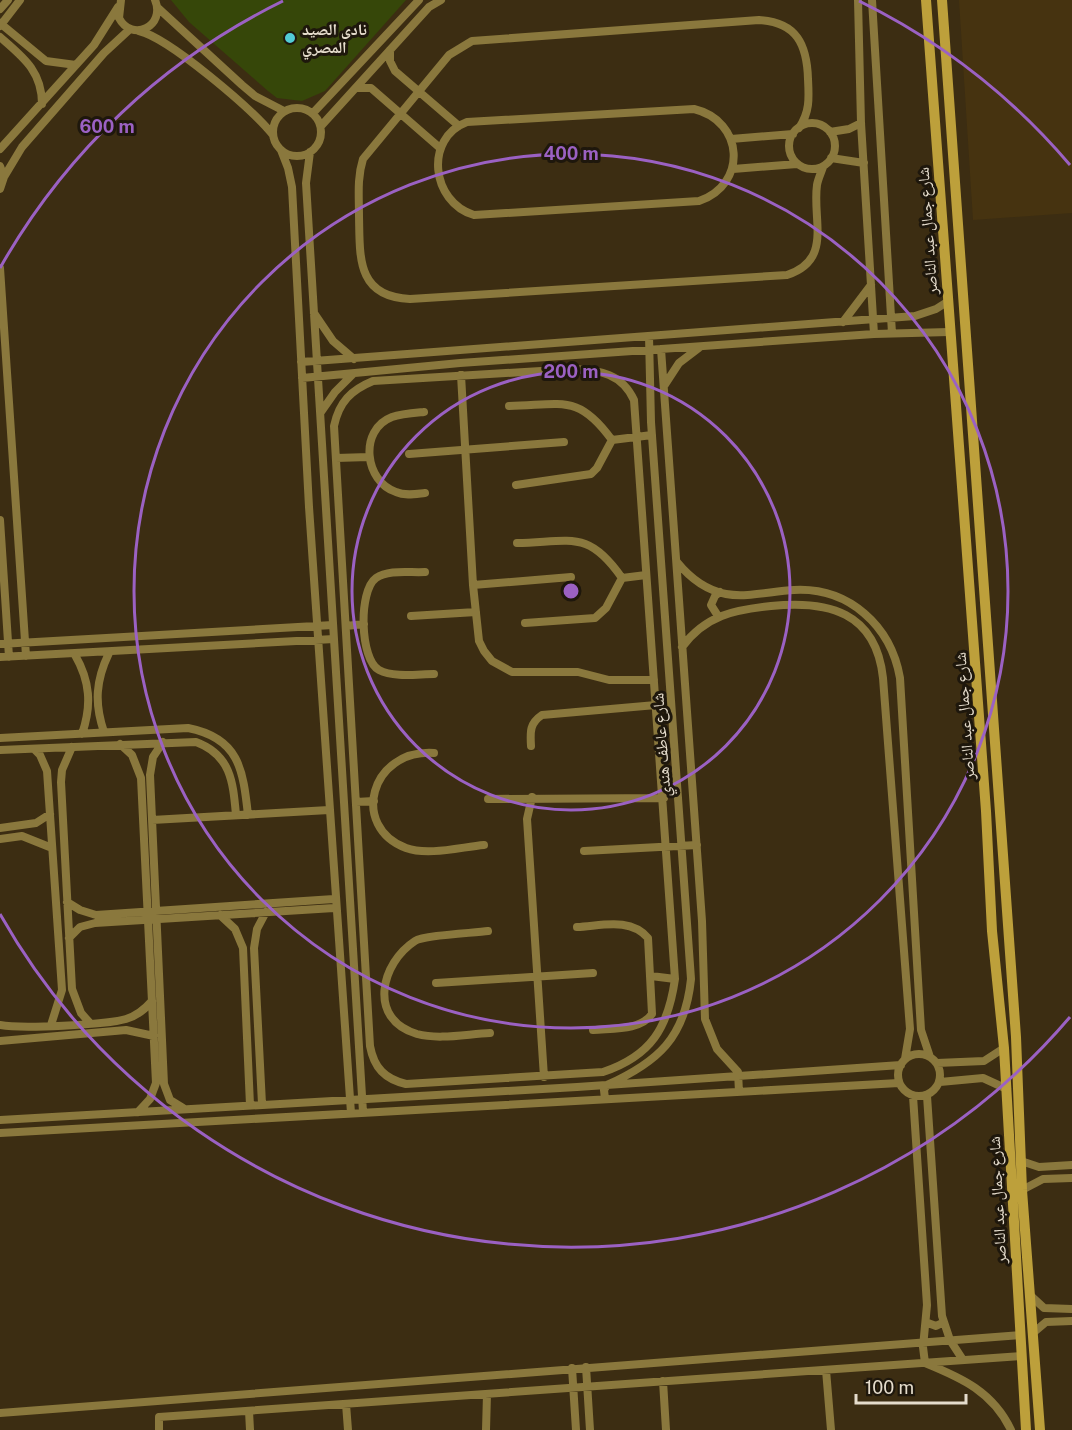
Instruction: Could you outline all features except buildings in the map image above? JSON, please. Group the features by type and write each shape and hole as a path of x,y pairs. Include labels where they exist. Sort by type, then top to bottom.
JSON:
{"main road":[{"name":"شارع جمال عبد الناصر","path":"926,0 986,811 992,931 1007,1089 1026,1430"},
{"name":"شارع جمال عبد الناصر","path":"942,0 1016,1037 1022,1190 1040,1430"},
{"path":"983,782 991,786 996,782"},
{"path":"986,811 992,806 999,810"}],"street":[{"path":"0,9 8,0"},
{"path":"21,0 0,24 46,61 76,65"},
{"path":"313,113 419,0"},
{"path":"321,126 429,7 441,0"},
{"path":"858,0 861,123 874,334"},
{"path":"872,0 892,333"},
{"path":"119,3 119,18 135,30 168,43 256,116 273,135 288,168 292,187 334,903 351,1113"},
{"path":"0,149 94,45 119,3"},
{"path":"0,189 4,177 22,147 104,53 135,30 151,26 156,4 249,90 285,111"},
{"path":"797,164 789,149 809,106 807,56 801,42 784,26 759,20 481,39 464,45 449,55 368,150 359,179 360,263 375,288 400,298 787,275 807,264 815,250 817,186 823,167 831,158 835,145 809,106"},
{"path":"0,37 31,63 40,82 42,104"},
{"path":"390,50 392,66 459,126"},
{"path":"356,88 371,88 440,148"},
{"path":"273,135 274,124 285,111 299,107 313,113 321,126 321,138 310,152 306,183 363,1112"},
{"path":"694,110 713,116 721,122 731,139 733,169 720,189 699,201 474,215 459,209 443,191 440,184 440,148 459,126 476,120 694,110"},
{"path":"731,139 796,131 811,124 826,129 849,129 861,123"},
{"path":"280,150 298,156 310,152"},
{"path":"831,158 864,163"},
{"path":"733,169 797,164 808,169 823,167"},
{"path":"0,166 4,177"},
{"path":"808,169 817,186"},
{"path":"0,268 26,656"},
{"path":"843,322 872,285"},
{"path":"302,362 923,315 947,302"},
{"path":"313,311 333,341 354,358"},
{"path":"302,378 702,346 874,334 949,332"},
{"name":"شارع عاطف هندي","path":"607,1085 642,1069 658,1057 676,1032 685,1011 691,968 652,435 649,336"},
{"path":"663,387 679,363 702,346"},
{"name":"شارع عاطف هندي","path":"661,349 697,845 705,1019 717,1049 735,1068 739,1076"},
{"path":"650,371 657,366 663,371"},
{"path":"574,369 602,371 618,379 634,400 668,847 675,979 667,1018 655,1039 640,1056 603,1072 406,1084 397,1082 378,1069 372,1058 334,426 337,412 344,400 357,388 383,380 461,375 574,369"},
{"path":"320,414 335,392 354,373"},
{"path":"461,375 473,585 479,641 484,651 492,661 512,672 578,672 609,681 654,680"},
{"path":"509,406 571,405 582,408 598,421 612,440"},
{"path":"424,412 392,417 383,423 372,438 369,457 372,469 386,487 407,495 424,493"},
{"path":"612,440 652,435"},
{"path":"516,485 591,474 597,468 612,440"},
{"path":"409,454 564,442"},
{"path":"336,458 369,457"},
{"path":"0,520 4,644 9,657"},
{"path":"517,543 584,541 604,554 622,578"},
{"path":"676,561 692,579 720,592 734,595 805,590 835,596 869,617 892,649 900,678 921,1030 930,1057"},
{"path":"425,572 388,573 373,579 365,594 364,624 369,660 377,669 390,673 434,674"},
{"path":"622,578 646,575"},
{"path":"473,585 571,578"},
{"path":"525,623 595,618 606,608 622,578"},
{"path":"718,616 711,604 720,592"},
{"path":"0,1120 739,1076 903,1062 916,1054 930,1057 937,1063 940,1082 935,1090 927,1095 913,1096 899,1083 903,1062 910,1029 883,678 877,652 868,636 855,622 840,612 823,605 796,603 736,610 718,616 701,626 682,647"},
{"path":"411,616 476,612"},
{"path":"346,626 364,624"},
{"path":"4,644 333,625"},
{"path":"0,657 75,655 334,639"},
{"path":"104,732 98,708 98,684 109,653"},
{"path":"75,655 88,685 88,718 82,734"},
{"path":"531,746 530,730 535,720 542,715 656,705"},
{"path":"0,738 188,728 218,738 230,748 244,776 248,814"},
{"path":"138,1112 150,1100 156,1083 152,1001 151,766 163,742"},
{"path":"0,750 196,742 216,752 224,761 233,781 236,815"},
{"path":"120,744 136,762 141,778 164,1084 170,1100 184,1109"},
{"path":"72,747 62,770 61,782 72,989 75,1001 89,1022"},
{"path":"34,749 47,771 62,990 51,1025"},
{"path":"434,753 405,755 392,762 379,780 374,801 379,824 386,834 405,848 417,850 484,845"},
{"path":"532,797 527,819 544,1077"},
{"path":"488,799 664,798"},
{"path":"356,801 374,801"},
{"path":"152,820 329,810"},
{"path":"0,828 36,823 50,814"},
{"path":"0,839 22,836 52,848"},
{"path":"584,851 697,845"},
{"path":"67,902 96,915 220,915 266,912 334,903"},
{"path":"69,938 87,925 152,915 334,903"},
{"path":"262,1104 254,948 257,929 266,912"},
{"path":"220,915 235,929 243,948 250,1105"},
{"path":"577,927 624,924 642,931 648,938 652,1007 648,1020 634,1026 593,1029"},
{"path":"488,932 417,939 396,958 389,970 384,998 395,1020 414,1033 426,1036 490,1033"},
{"path":"436,983 593,973"},
{"path":"651,976 675,979"},
{"path":"368,999 384,998"},
{"path":"0,1024 23,1027 124,1020 144,1009 152,1001"},
{"path":"0,1041 126,1030 154,1036"},
{"path":"937,1063 978,1062 995,1056 1004,1048"},
{"path":"739,1076 739,1092"},
{"path":"940,1082 977,1077 994,1081 1007,1089"},
{"path":"0,1132 899,1083"},
{"path":"605,1099 603,1093 607,1085"},
{"path":"927,1095 944,1322 950,1340 963,1360"},
{"path":"913,1096 927,1323 924,1342 925,1363"},
{"path":"1021,1161 1044,1167 1072,1165"},
{"path":"1043,1179 1040,1173 1044,1167"},
{"path":"1022,1190 1043,1179 1072,1178"},
{"path":"1030,1294 1038,1305 1057,1310 1072,1309"},
{"path":"1057,1310 1058,1322"},
{"path":"1033,1332 1042,1324 1072,1321"},
{"path":"927,1323 936,1326 944,1322"},
{"path":"0,1413 1020,1335"},
{"path":"159,1430 159,1417 1021,1356"},
{"path":"925,1363 959,1377 980,1390 998,1408 1011,1430"},
{"path":"586,1367 590,1430"},
{"path":"572,1368 576,1430"},
{"path":"826,1370 831,1430"},
{"path":"663,1381 666,1430"},
{"path":"486,1430 487,1394"},
{"path":"346,1404 348,1430"},
{"path":"249,1411 250,1430"}],"shaded area":[{"path":"959,0 1072,0 1072,213 973,220"}],"green space":[{"name":"نادى الصيد المصري","path":"171,0 406,0 325,91 302,101 277,98 189,22"}],"place":[{"name":"نادى الصيد المصري","path":"290,38"}]}
